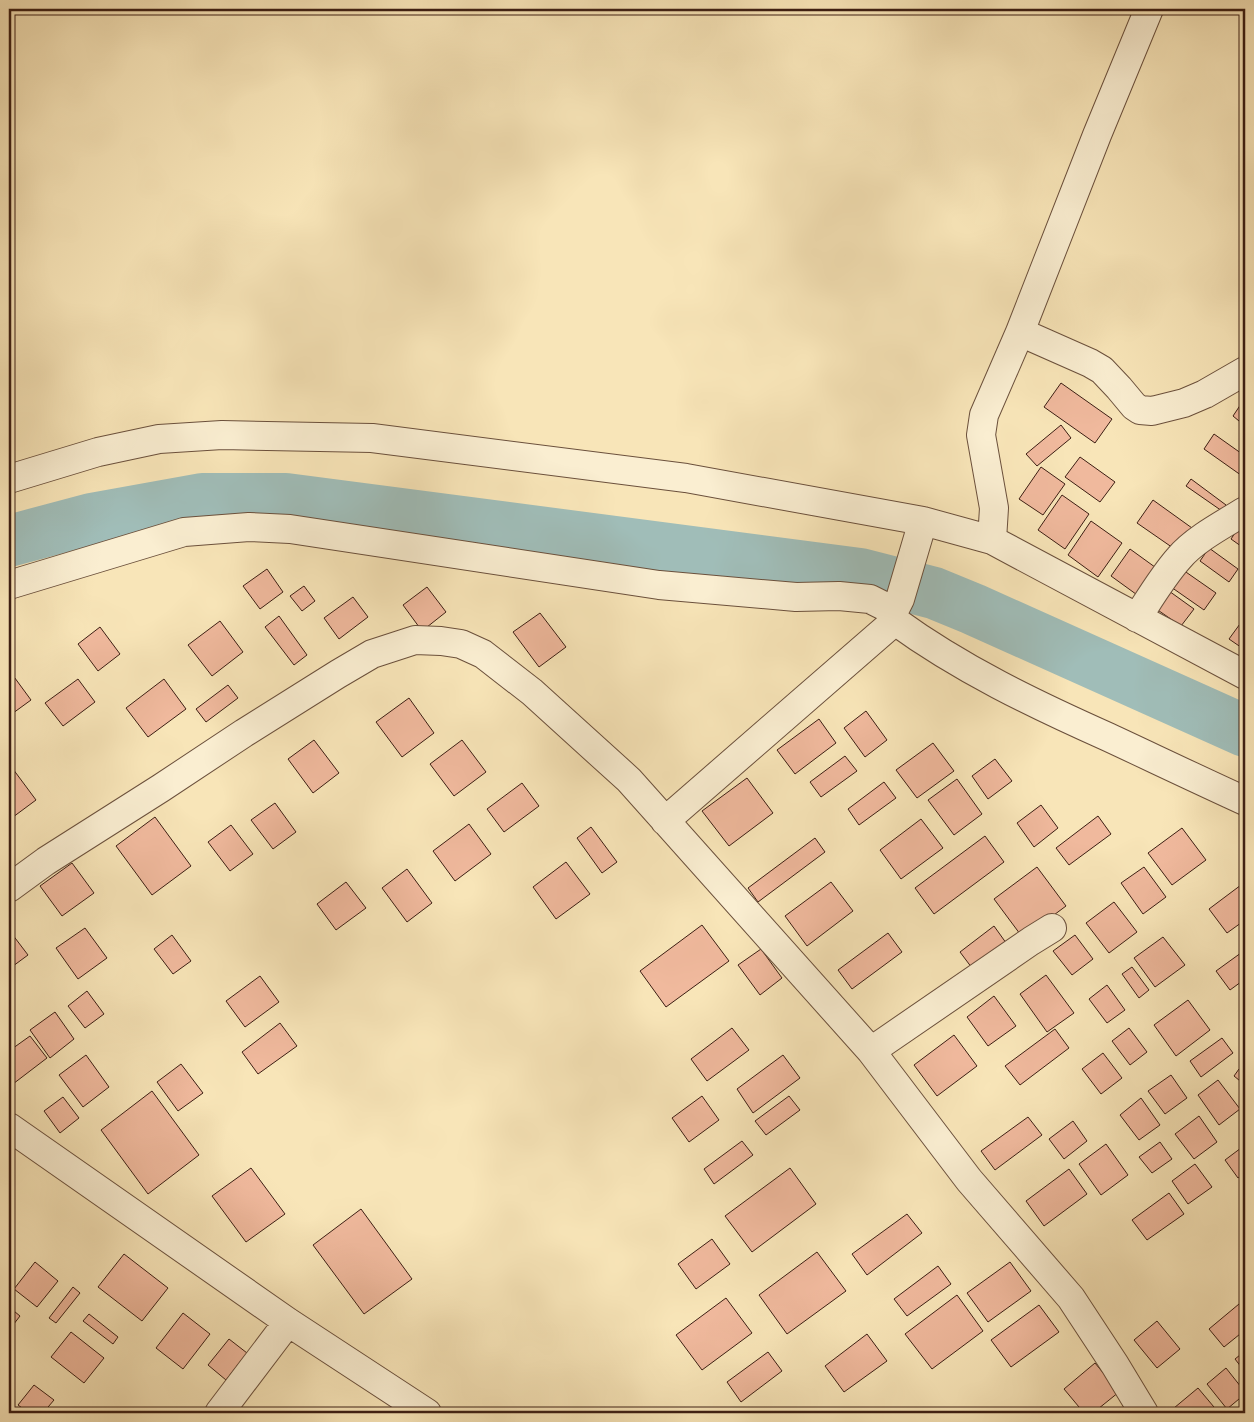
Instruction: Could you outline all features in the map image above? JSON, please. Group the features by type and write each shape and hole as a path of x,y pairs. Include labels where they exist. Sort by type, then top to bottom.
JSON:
{"street":[{"path":"992,540 994,508 981,435 984,415 1020,332 1097,135 1149,9"},
{"path":"1020,332 1102,370 1134,406 1140,410 1152,411 1184,403 1205,394 1245,371"},
{"path":"9,479 98,452 159,439 222,435 372,438 686,478 923,521 992,540 1245,676"},
{"path":"1137,618 1154,591 1180,557 1209,533 1245,511"},
{"path":"665,821 897,611 923,521"},
{"path":"9,585 184,532 249,527 290,529 659,585 796,597 839,596 870,599 897,611 913,634 974,672 1033,703 1245,801"},
{"path":"9,888 46,861 372,654 415,640 441,640 461,644 483,654 532,692 629,780 871,1051 969,1180 1071,1298 1144,1413"},
{"path":"871,1051 1052,928"},
{"path":"9,1127 288,1322 427,1413"},
{"path":"218,1413 288,1322"}],"building":[{"path":"1061,383 1112,419 1095,443 1044,407"},
{"path":"1245,398 1245,426 1233,416"},
{"path":"1061,425 1071,438 1037,466 1026,454"},
{"path":"1214,434 1245,456 1245,478 1204,449"},
{"path":"1080,457 1115,482 1100,502 1065,477"},
{"path":"1041,467 1065,484 1043,515 1019,499"},
{"path":"1191,479 1226,505 1222,511 1186,486"},
{"path":"1062,495 1089,514 1065,549 1038,530"},
{"path":"1153,500 1192,528 1176,550 1137,523"},
{"path":"1091,521 1122,543 1098,577 1068,555"},
{"path":"1241,524 1245,527 1245,549 1231,539"},
{"path":"1209,548 1238,569 1229,582 1200,561"},
{"path":"1130,549 1159,570 1140,597 1111,576"},
{"path":"267,569 283,592 260,609 243,586"},
{"path":"1183,570 1216,593 1204,610 1171,587"},
{"path":"304,586 315,601 302,611 290,596"},
{"path":"1162,586 1194,609 1181,626 1149,604"},
{"path":"427,587 446,612 422,631 403,605"},
{"path":"353,597 368,617 339,639 324,618"},
{"path":"540,613 566,647 539,667 513,632"},
{"path":"279,616 307,655 294,665 265,627"},
{"path":"1245,617 1245,650 1229,639"},
{"path":"220,621 243,652 212,676 188,645"},
{"path":"100,627 120,654 98,671 78,644"},
{"path":"9,670 31,700 9,716"},
{"path":"78,679 95,702 63,726 45,703"},
{"path":"164,679 186,709 148,737 126,708"},
{"path":"228,685 238,698 206,722 196,709"},
{"path":"409,698 434,733 402,757 376,722"},
{"path":"866,711 887,740 865,757 844,728"},
{"path":"819,719 836,743 795,774 777,750"},
{"path":"314,740 339,773 313,793 288,759"},
{"path":"462,740 486,772 454,796 430,764"},
{"path":"933,743 954,771 917,798 896,770"},
{"path":"845,756 857,771 821,797 810,782"},
{"path":"995,759 1012,781 988,799 972,776"},
{"path":"9,766 36,800 9,820"},
{"path":"747,778 773,813 729,846 702,811"},
{"path":"957,779 982,814 954,835 928,800"},
{"path":"884,782 896,798 859,825 848,809"},
{"path":"522,783 539,806 504,832 487,809"},
{"path":"275,803 296,832 273,849 251,820"},
{"path":"1041,805 1058,828 1034,847 1017,823"},
{"path":"1098,816 1111,834 1069,865 1056,848"},
{"path":"155,817 191,866 152,895 116,846"},
{"path":"921,819 943,848 901,879 880,850"},
{"path":"469,824 491,854 455,881 433,851"},
{"path":"231,825 253,854 230,871 208,842"},
{"path":"591,827 617,862 602,873 577,838"},
{"path":"1182,828 1206,860 1172,885 1148,853"},
{"path":"985,836 1004,862 934,914 915,888"},
{"path":"815,838 825,852 758,902 748,888"},
{"path":"566,862 590,894 556,919 533,887"},
{"path":"72,863 94,893 62,916 40,886"},
{"path":"1037,867 1066,906 1023,938 994,899"},
{"path":"1144,867 1166,897 1143,914 1121,883"},
{"path":"407,869 432,903 407,922 382,888"},
{"path":"346,882 366,908 336,930 317,904"},
{"path":"831,882 853,911 807,946 785,916"},
{"path":"1245,882 1245,920 1227,933 1209,909"},
{"path":"1114,902 1137,932 1109,953 1086,923"},
{"path":"702,925 729,961 666,1007 640,971"},
{"path":"994,926 1009,947 975,972 960,952"},
{"path":"85,928 107,958 78,979 56,948"},
{"path":"9,930 28,955 9,969"},
{"path":"888,933 902,952 852,989 838,970"},
{"path":"172,935 191,961 173,974 154,949"},
{"path":"1075,935 1093,959 1072,975 1053,951"},
{"path":"1163,937 1185,965 1155,987 1134,958"},
{"path":"761,949 782,978 760,995 738,965"},
{"path":"1245,950 1245,979 1230,990 1216,971"},
{"path":"1132,967 1149,990 1139,998 1122,974"},
{"path":"1046,975 1074,1013 1047,1032 1020,994"},
{"path":"260,976 279,1002 245,1027 226,1001"},
{"path":"1107,985 1125,1010 1107,1023 1089,999"},
{"path":"87,991 104,1014 85,1028 68,1006"},
{"path":"994,996 1016,1026 988,1046 967,1017"},
{"path":"1188,1000 1210,1030 1176,1056 1154,1025"},
{"path":"55,1012 74,1039 50,1058 30,1030"},
{"path":"280,1023 297,1046 258,1074 242,1052"},
{"path":"732,1028 749,1050 707,1081 691,1059"},
{"path":"1129,1028 1147,1052 1130,1065 1112,1041"},
{"path":"1055,1029 1069,1048 1020,1085 1005,1066"},
{"path":"954,1035 977,1066 937,1096 914,1065"},
{"path":"30,1036 47,1058 9,1087 9,1051"},
{"path":"1222,1038 1233,1053 1201,1077 1190,1061"},
{"path":"1103,1053 1122,1078 1101,1094 1082,1069"},
{"path":"86,1055 109,1087 83,1107 59,1075"},
{"path":"783,1055 800,1078 753,1113 737,1089"},
{"path":"181,1064 203,1093 178,1111 157,1082"},
{"path":"1239,1069 1245,1073 1245,1085 1234,1076"},
{"path":"1171,1075 1187,1098 1165,1114 1148,1091"},
{"path":"1218,1080 1240,1109 1219,1125 1198,1095"},
{"path":"152,1091 199,1155 148,1194 101,1130"},
{"path":"702,1096 719,1120 689,1142 672,1118"},
{"path":"789,1096 800,1110 766,1135 755,1121"},
{"path":"63,1097 79,1118 60,1133 44,1111"},
{"path":"1141,1098 1160,1125 1139,1140 1120,1115"},
{"path":"1199,1116 1217,1142 1194,1159 1175,1134"},
{"path":"1028,1117 1042,1135 995,1170 981,1151"},
{"path":"1073,1121 1087,1141 1064,1159 1049,1139"},
{"path":"742,1141 753,1155 714,1184 704,1169"},
{"path":"1160,1142 1172,1159 1152,1173 1139,1157"},
{"path":"1106,1144 1128,1175 1101,1195 1079,1164"},
{"path":"1245,1145 1245,1173 1238,1178 1225,1160"},
{"path":"1195,1164 1212,1187 1188,1204 1172,1181"},
{"path":"251,1168 285,1214 246,1242 212,1196"},
{"path":"790,1168 816,1204 752,1252 725,1216"},
{"path":"1069,1169 1087,1194 1044,1226 1026,1201"},
{"path":"1169,1193 1184,1214 1147,1240 1132,1220"},
{"path":"361,1209 412,1279 364,1314 313,1245"},
{"path":"907,1214 922,1233 867,1275 852,1254"},
{"path":"712,1239 730,1264 696,1289 678,1264"},
{"path":"817,1252 846,1291 787,1334 759,1295"},
{"path":"124,1254 168,1288 142,1321 98,1287"},
{"path":"35,1262 58,1281 37,1307 14,1289"},
{"path":"1010,1262 1031,1291 988,1322 967,1293"},
{"path":"938,1266 951,1284 907,1316 894,1299"},
{"path":"73,1287 80,1293 56,1323 49,1318"},
{"path":"957,1295 983,1331 932,1369 905,1334"},
{"path":"726,1298 752,1333 702,1370 676,1335"},
{"path":"1245,1299 1245,1330 1224,1347 1209,1329"},
{"path":"1039,1305 1059,1332 1011,1367 991,1340"},
{"path":"9,1307 20,1316 10,1329 9,1328"},
{"path":"183,1313 210,1334 183,1369 156,1348"},
{"path":"89,1314 118,1337 113,1344 83,1321"},
{"path":"1157,1321 1180,1349 1157,1368 1134,1340"},
{"path":"71,1332 104,1358 84,1383 51,1357"},
{"path":"867,1334 887,1361 844,1392 825,1366"},
{"path":"229,1339 247,1353 226,1380 208,1365"},
{"path":"1245,1351 1245,1372 1235,1359"},
{"path":"768,1352 782,1371 741,1402 727,1382"},
{"path":"1095,1363 1119,1392 1093,1413 1084,1413 1064,1389"},
{"path":"1226,1368 1245,1392 1227,1409 1207,1384"},
{"path":"34,1385 54,1400 43,1413 29,1413 18,1405"},
{"path":"1198,1388 1219,1413 1168,1413"}],"waterway":[{"path":"9,541 91,519 202,499 286,499 860,574 934,593 1245,731"}]}
